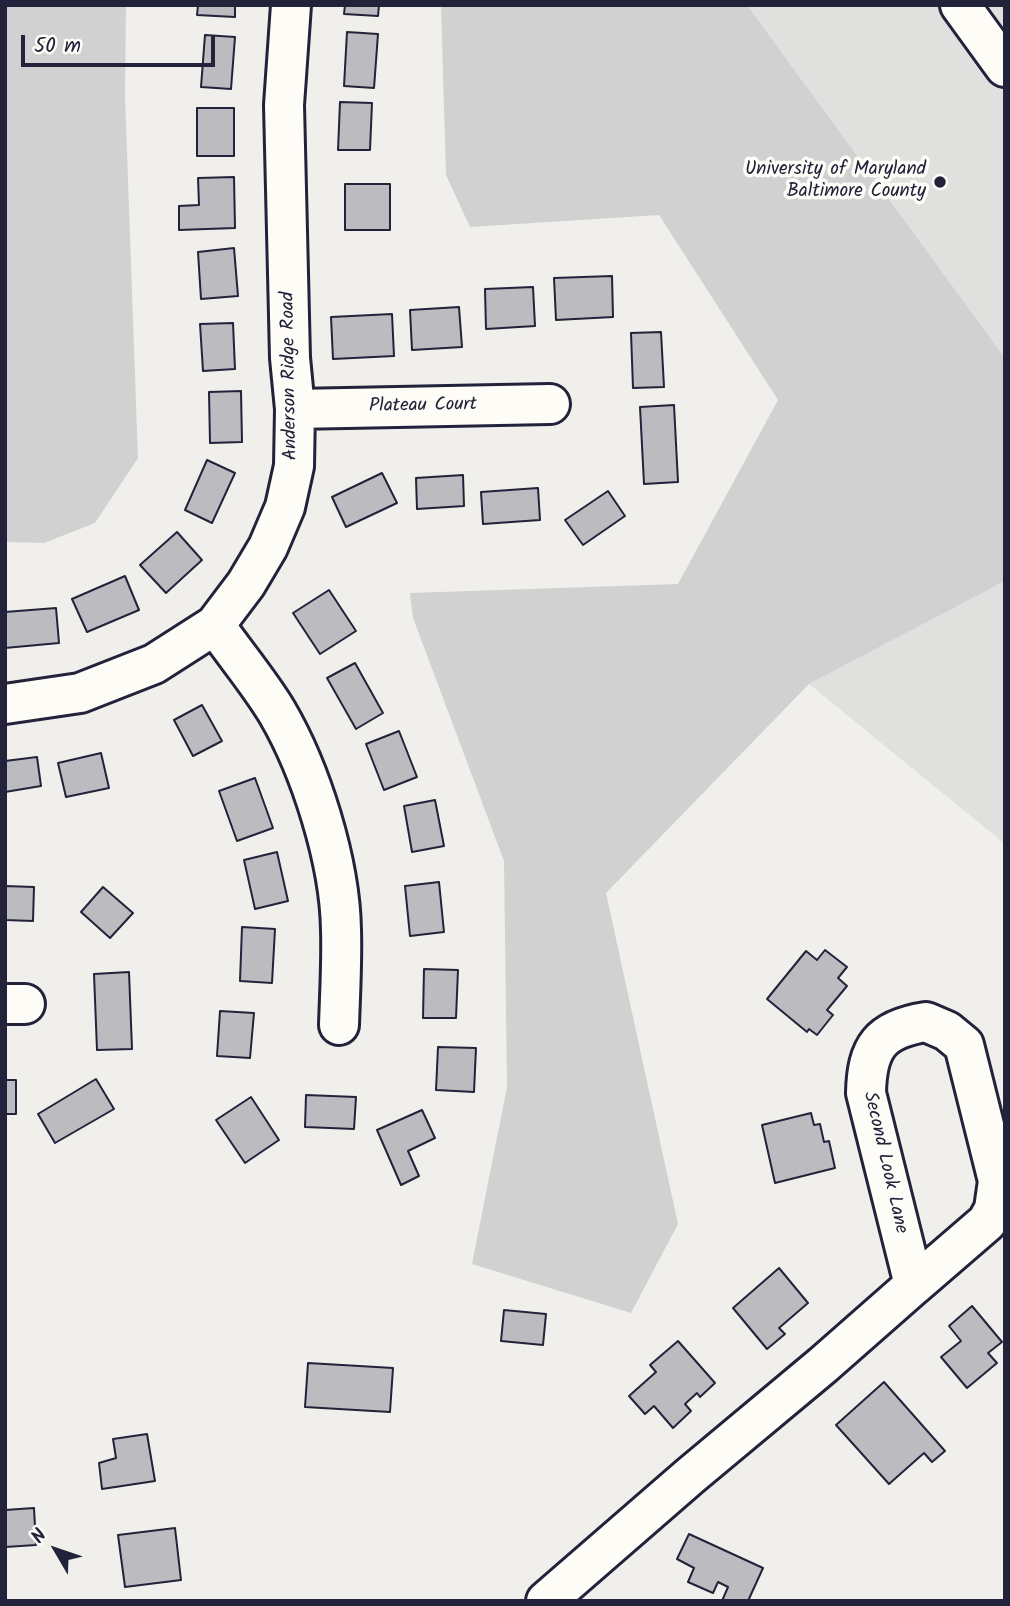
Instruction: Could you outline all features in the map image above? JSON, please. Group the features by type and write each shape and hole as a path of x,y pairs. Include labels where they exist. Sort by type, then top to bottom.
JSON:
{"street":[{"name":"Anderson Ridge Road","path":"5,704 80,693 154,664 215,625 246,584 268,547 285,507 293,466 295,409 290,358 284,105 291,5"},
{"path":"960,5 1005,67"},
{"name":"Plateau Court","path":"295,409 550,404"},
{"path":"215,625 276,711 302,762 320,811 332,861 342,927 339,1025"},
{"name":"Second Look Lane","path":"546,1601 823,1365 987,1222 994,1209 998,1181 964,1045 947,1031 926,1022 902,1026 875,1046 866,1069 866,1093 914,1285"}],"shaded area":[{"path":"5,5 126,5 125,97 138,458 95,523 44,543 5,542"},
{"path":"441,5 747,5 1005,358 1005,581 809,684 606,893 678,1224 631,1313 472,1264 507,1087 504,861 413,618 410,593 678,584 778,400 659,215 470,227 446,175"},
{"name":"University of Maryland Baltimore County","path":"747,5 1005,5 1005,358"},
{"path":"1005,581 1005,844 809,684"}],"building":[{"path":"198,5 235,5 235,17 197,15"},
{"path":"345,5 379,5 378,16 344,14"},
{"path":"347,32 378,34 374,88 344,86"},
{"path":"205,35 235,37 231,89 201,87"},
{"path":"340,102 372,103 370,150 338,150"},
{"path":"197,108 234,108 234,156 197,156"},
{"path":"234,177 235,228 179,230 179,206 199,205 198,178"},
{"path":"345,184 390,184 390,230 345,230"},
{"path":"234,248 238,296 201,299 198,252"},
{"path":"612,276 613,317 556,320 554,278"},
{"path":"533,287 535,326 486,329 485,289"},
{"path":"459,307 462,347 412,350 410,310"},
{"path":"392,314 394,356 333,359 331,317"},
{"path":"233,323 235,369 203,371 200,324"},
{"path":"661,332 664,387 633,388 631,333"},
{"path":"241,391 242,442 210,443 209,392"},
{"path":"674,405 678,482 644,484 640,407"},
{"path":"207,460 235,473 212,523 185,510"},
{"path":"382,473 397,503 346,527 332,497"},
{"path":"463,475 464,506 417,509 416,478"},
{"path":"538,488 540,520 483,524 481,492"},
{"path":"608,491 625,516 583,545 565,520"},
{"path":"177,532 202,560 166,593 140,565"},
{"path":"125,576 139,610 87,632 72,599"},
{"path":"329,590 356,631 320,654 293,613"},
{"path":"56,608 59,643 5,648 5,612"},
{"path":"355,663 383,713 356,729 327,678"},
{"path":"202,705 222,741 193,756 174,720"},
{"path":"399,731 417,777 384,790 366,744"},
{"path":"101,753 109,788 66,797 58,763"},
{"path":"37,757 41,786 5,792 5,761"},
{"path":"255,778 273,828 237,841 219,791"},
{"path":"435,800 444,846 412,852 404,806"},
{"path":"277,852 288,901 255,909 244,860"},
{"path":"439,882 444,932 410,936 405,886"},
{"path":"5,886 34,887 33,921 5,920"},
{"path":"103,887 133,913 110,938 81,912"},
{"path":"242,927 275,929 272,983 240,981"},
{"path":"825,950 847,967 838,978 847,986 827,1010 833,1015 817,1035 809,1029 807,1032 767,999 806,951 817,960"},
{"path":"424,969 458,970 456,1018 423,1018"},
{"path":"129,972 132,1049 97,1050 94,974"},
{"path":"220,1011 254,1013 250,1058 217,1056"},
{"path":"438,1047 476,1048 474,1092 436,1090"},
{"path":"96,1079 114,1109 55,1143 38,1114"},
{"path":"5,1080 16,1080 16,1114 5,1114"},
{"path":"306,1095 356,1097 354,1129 305,1127"},
{"path":"251,1097 279,1140 245,1163 216,1120"},
{"path":"422,1110 435,1138 408,1151 419,1176 401,1185 377,1130"},
{"path":"811,1113 814,1125 820,1124 824,1142 829,1141 835,1168 775,1183 762,1125"},
{"path":"779,1268 808,1303 779,1328 785,1334 767,1349 733,1308"},
{"path":"972,1306 1002,1342 988,1353 997,1363 967,1388 941,1357 961,1341 949,1326"},
{"path":"504,1310 546,1314 543,1345 501,1341"},
{"path":"678,1341 715,1383 700,1397 697,1393 685,1404 691,1411 673,1428 654,1406 645,1414 629,1396 656,1372 650,1365"},
{"path":"308,1363 393,1368 390,1412 305,1407"},
{"path":"884,1382 945,1451 932,1462 924,1453 889,1484 836,1425"},
{"path":"147,1434 155,1481 102,1489 99,1463 116,1458 113,1439"},
{"path":"34,1508 36,1545 5,1547 5,1510"},
{"path":"175,1528 181,1580 125,1587 118,1535"},
{"path":"689,1534 763,1568 748,1601 722,1601 728,1587 718,1582 713,1593 688,1582 694,1568 677,1559"}],"place":[{"name":"University of Maryland Baltimore County","path":"940,182"}]}
